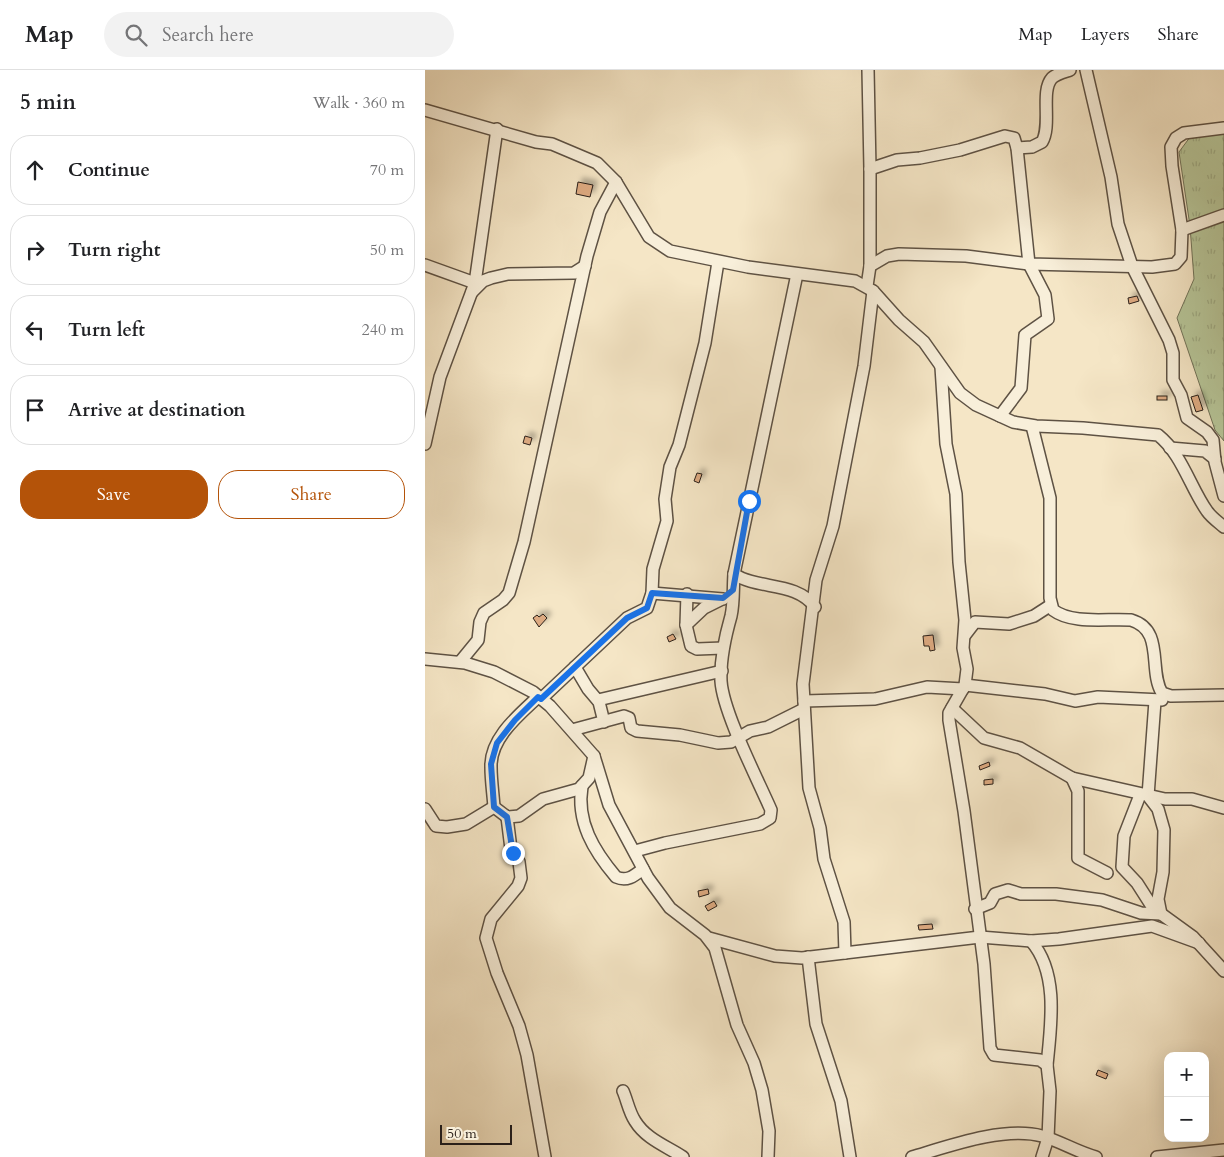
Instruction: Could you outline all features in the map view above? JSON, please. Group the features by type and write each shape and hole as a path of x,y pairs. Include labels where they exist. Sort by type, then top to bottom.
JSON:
{"street":[{"path":"845,953 846,937 844,922 824,859 819,828 809,788 804,705 805,661 815,607 816,580 833,526 864,366 870,288 868,70"},
{"path":"1017,148 1032,147 1042,142 1047,130 1049,83 1055,76 1070,70"},
{"path":"1087,70 1111,177 1117,224 1132,266 1171,346 1173,380 1181,395 1187,418 1210,435 1214,442 1215,459 1224,496"},
{"path":"425,110 497,129 535,142 551,144 597,163 616,182 649,237 669,250 717,262 855,281 870,288 899,320 923,342 966,399 1013,422 1032,426 1155,434 1170,448 1207,510 1222,521"},
{"path":"870,266 887,256 899,254 966,256 1029,264 1152,267 1178,262 1181,257 1182,230 1170,154 1173,141 1179,136 1192,131 1224,128"},
{"path":"425,444 440,377 475,283 497,129"},
{"path":"870,169 897,160 940,155 1005,136 1012,136 1017,148 1029,264 1045,295 1048,319 1025,335 1021,388 1000,416"},
{"path":"460,662 478,640 480,622 484,612 503,600 509,593 524,542 585,266 600,212 616,182"},
{"path":"1182,230 1224,215"},
{"path":"594,756 589,778 582,786 570,792 543,799 519,816 507,817 494,807 491,764 497,743 515,720 627,618 647,608 652,593 653,569 667,521 665,502 670,467 679,445 705,344 717,262"},
{"path":"425,265 475,283"},
{"path":"470,295 483,282 491,278 508,274 574,273 585,266"},
{"path":"635,851 665,842 760,824 770,818 771,810 740,738 724,694 723,648 726,629 732,611 734,574 797,274"},
{"path":"941,367 946,444 956,494 959,562 965,620 963,648 967,669 964,687 952,708 949,720 964,810 975,909 989,1006 992,1052 999,1056 1040,1060 1047,1065"},
{"path":"1032,426 1050,498 1051,605 1053,610 1063,615 1094,619 1131,620 1139,623 1150,636 1155,652 1160,688 1166,695 1224,695"},
{"path":"1170,448 1205,451 1215,459"},
{"path":"734,574 744,581 782,588 808,598 815,607"},
{"path":"686,626 704,608 723,598 733,590"},
{"path":"652,593 687,594 708,599 723,598"},
{"path":"687,594 686,626 689,644 693,648 723,648"},
{"path":"964,636 969,627 975,622 1009,624 1034,616 1051,605"},
{"path":"425,659 460,662 493,672 523,686 540,698 572,730 594,756 609,805 643,869 669,908 709,938 775,956 808,957 980,937 1031,940 1059,939 1152,926 1199,943"},
{"path":"575,667 588,689 598,700 604,722"},
{"path":"598,700 722,671"},
{"path":"572,730 624,716 629,718 631,728 637,732 680,735 718,743 740,738 750,731 768,727 804,705 875,699 927,687 964,687 1045,694 1075,701 1098,697 1155,701 1185,696"},
{"path":"1155,701 1144,795 1124,836 1122,867 1125,873 1137,883 1153,908 1199,943 1224,971"},
{"path":"952,708 985,738 1020,748 1072,778 1089,780 1165,800 1192,799 1224,808"},
{"path":"1072,778 1078,791 1078,858 1107,873"},
{"path":"582,786 584,826 599,857 616,878 623,880 643,869"},
{"path":"1144,795 1158,809 1164,830 1163,872 1158,899 1161,914"},
{"path":"425,809 437,826 447,828 467,824 494,807"},
{"path":"507,817 511,849 519,862 521,878 518,886 491,919 486,938 496,970 519,1026 527,1055 545,1157"},
{"path":"975,909 990,903 995,894 1008,890 1021,894 1056,894 1102,900 1141,913 1161,914"},
{"path":"709,938 715,948 737,1025 757,1072 768,1125 768,1157"},
{"path":"1031,940 1043,956 1049,974 1047,1065 1050,1091 1048,1138 1043,1157"},
{"path":"808,957 816,1024 841,1101 850,1157"},
{"path":"623,1091 633,1120 642,1130 659,1144 683,1157"},
{"path":"917,1156 990,1137 1028,1134 1048,1138 1096,1157"},
{"path":"1157,1157 1224,1150"}],"green space":[{"path":"1224,130 1224,441 1215,430 1177,318 1194,279 1190,226 1179,152 1193,133"}],"building":[{"path":"578,182 593,185 590,197 576,194"},
{"path":"1137,296 1139,301 1129,304 1128,298"},
{"path":"1198,395 1203,410 1196,412 1191,397"},
{"path":"1157,396 1167,396 1167,400 1157,400"},
{"path":"525,436 532,438 530,445 523,443"},
{"path":"697,473 702,474 699,483 694,481"},
{"path":"543,614 547,618 539,627 533,618"},
{"path":"673,634 676,639 669,642 667,637"},
{"path":"933,635 935,650 930,651 929,646 924,646 923,636"},
{"path":"989,762 990,766 980,770 979,766"},
{"path":"993,779 993,784 984,785 984,780"},
{"path":"708,889 709,894 699,897 698,891"},
{"path":"714,901 717,906 708,911 705,906"},
{"path":"932,924 933,929 919,930 918,925"},
{"path":"1098,1070 1108,1074 1106,1079 1096,1075"}],"route":[{"path":"513,853 507,817 498,808 494,807 491,764 493,752 499,739 538,697 541,699 626,618 647,608 652,593 689,594 708,599 723,598 729,594 733,590 734,574 749,501"}]}
